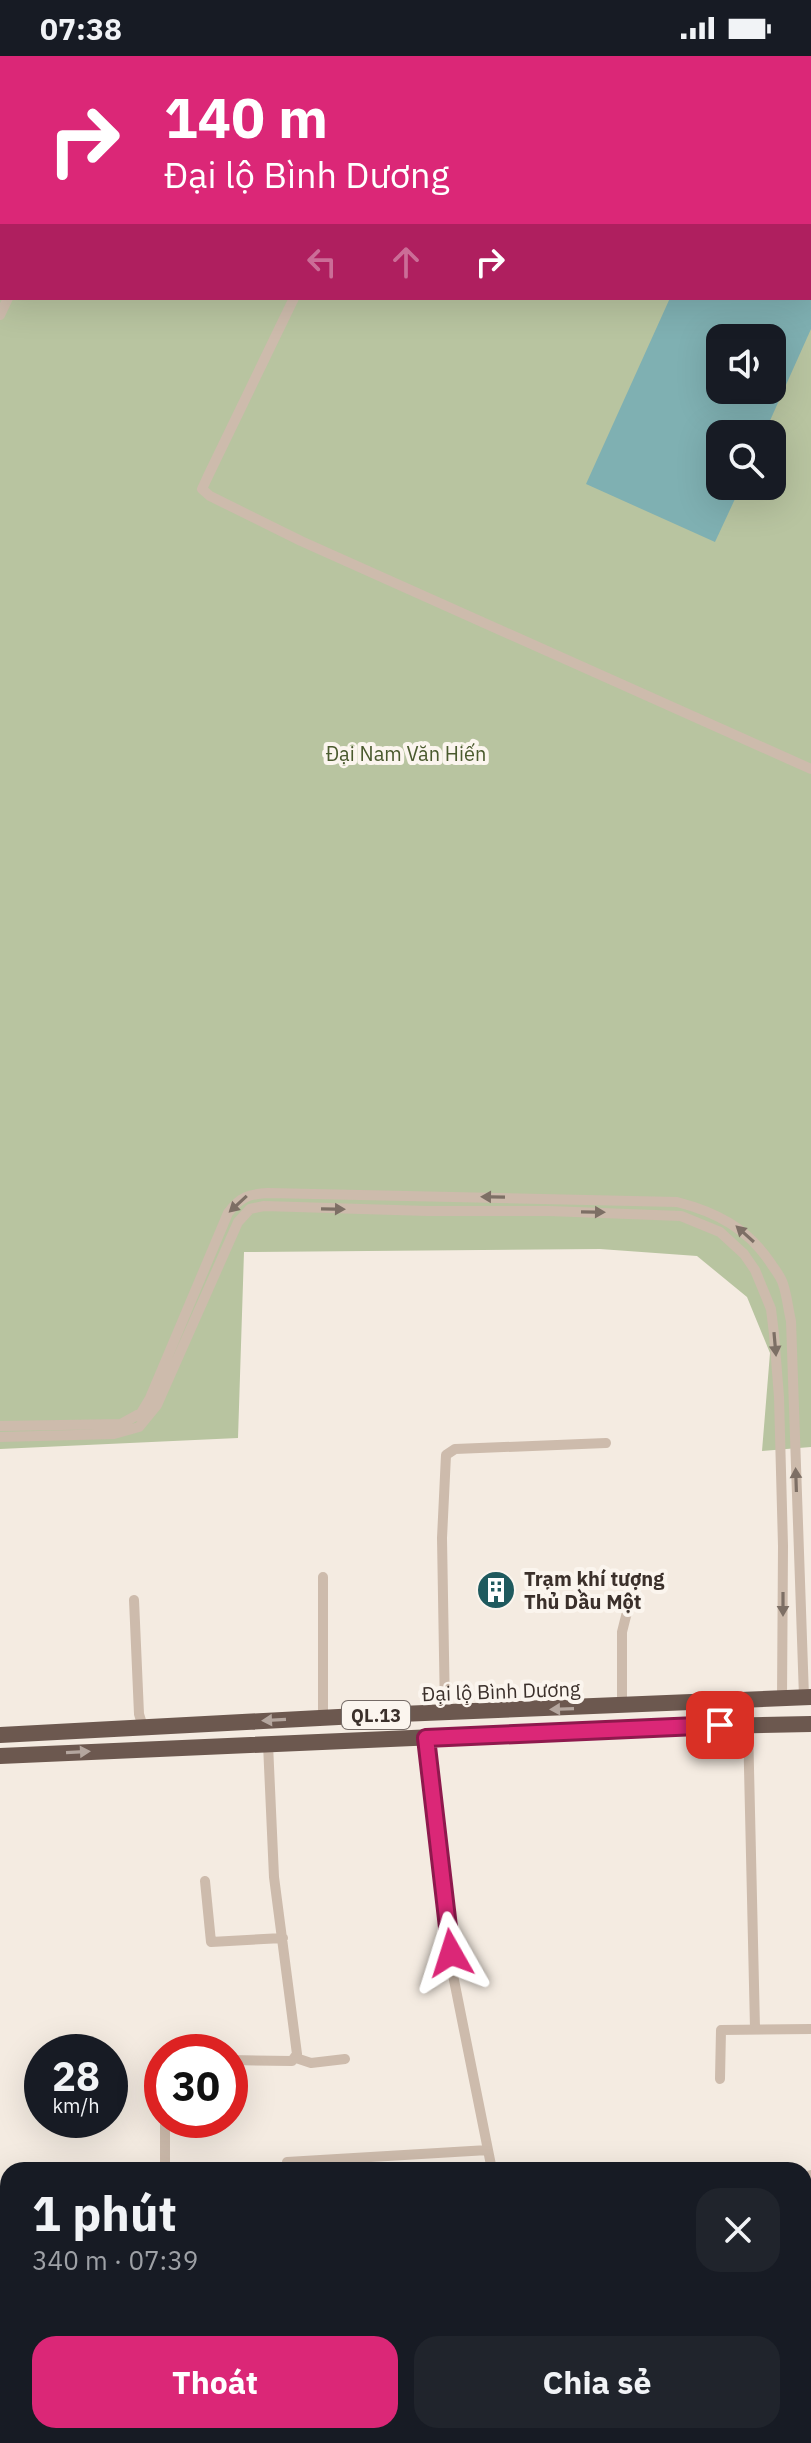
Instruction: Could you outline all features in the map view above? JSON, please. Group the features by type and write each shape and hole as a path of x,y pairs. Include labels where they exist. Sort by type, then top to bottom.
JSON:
{"highway":[{"name":"Đại lộ Bình Dương","path":"0,1735 808,1697"},
{"path":"807,1724 808,1697"},
{"path":"782,1698 783,1724"},
{"name":"QL.13","path":"0,1756 807,1724"}],"street":[{"path":"293,300 202,489 210,496 315,548 811,769"},
{"path":"0,1426 121,1424 141,1413 228,1213 238,1200 249,1194 677,1202 695,1207 732,1223 749,1236 783,1282 791,1321 803,1677 808,1697"},
{"path":"0,1437 114,1434 139,1427 148,1419 238,1222 250,1209 264,1206 681,1216 720,1232 744,1254 755,1270 771,1309 779,1397 783,1546 782,1698"},
{"path":"445,1713 442,1538 446,1455 455,1449 606,1443"},
{"path":"622,1706 622,1632 629,1604 631,1576"},
{"path":"323,1577 323,1718"},
{"path":"134,1600 139,1714 143,1727"},
{"path":"782,1677 803,1677"},
{"path":"748,1725 755,2028"},
{"path":"426,1738 453,1975 490,2162"},
{"path":"268,1744 274,1877 296,2058"},
{"path":"205,1881 211,1942 283,1938"},
{"path":"720,2079 721,2030 811,2029"},
{"path":"248,2060 292,2061 296,2058 311,2063 345,2059"},
{"path":"165,2138 165,2162"},
{"path":"287,2162 488,2150"}],"green space":[{"name":"Đại Nam Văn Hiến","path":"0,300 811,300 811,1447 762,1451 770,1353 747,1297 697,1256 600,1249 244,1252 238,1438 0,1449"}],"water":[{"path":"669,300 811,300 811,329 786,385 786,324 706,324 706,404 777,404 770,420 706,420 706,500 734,500 715,542 586,484"}],"place":[{"name":"Trạm khí tượng Thủ Dầu Một","path":"496,1590"}],"route":[{"path":"451,1953 426,1738 720,1725"}]}
